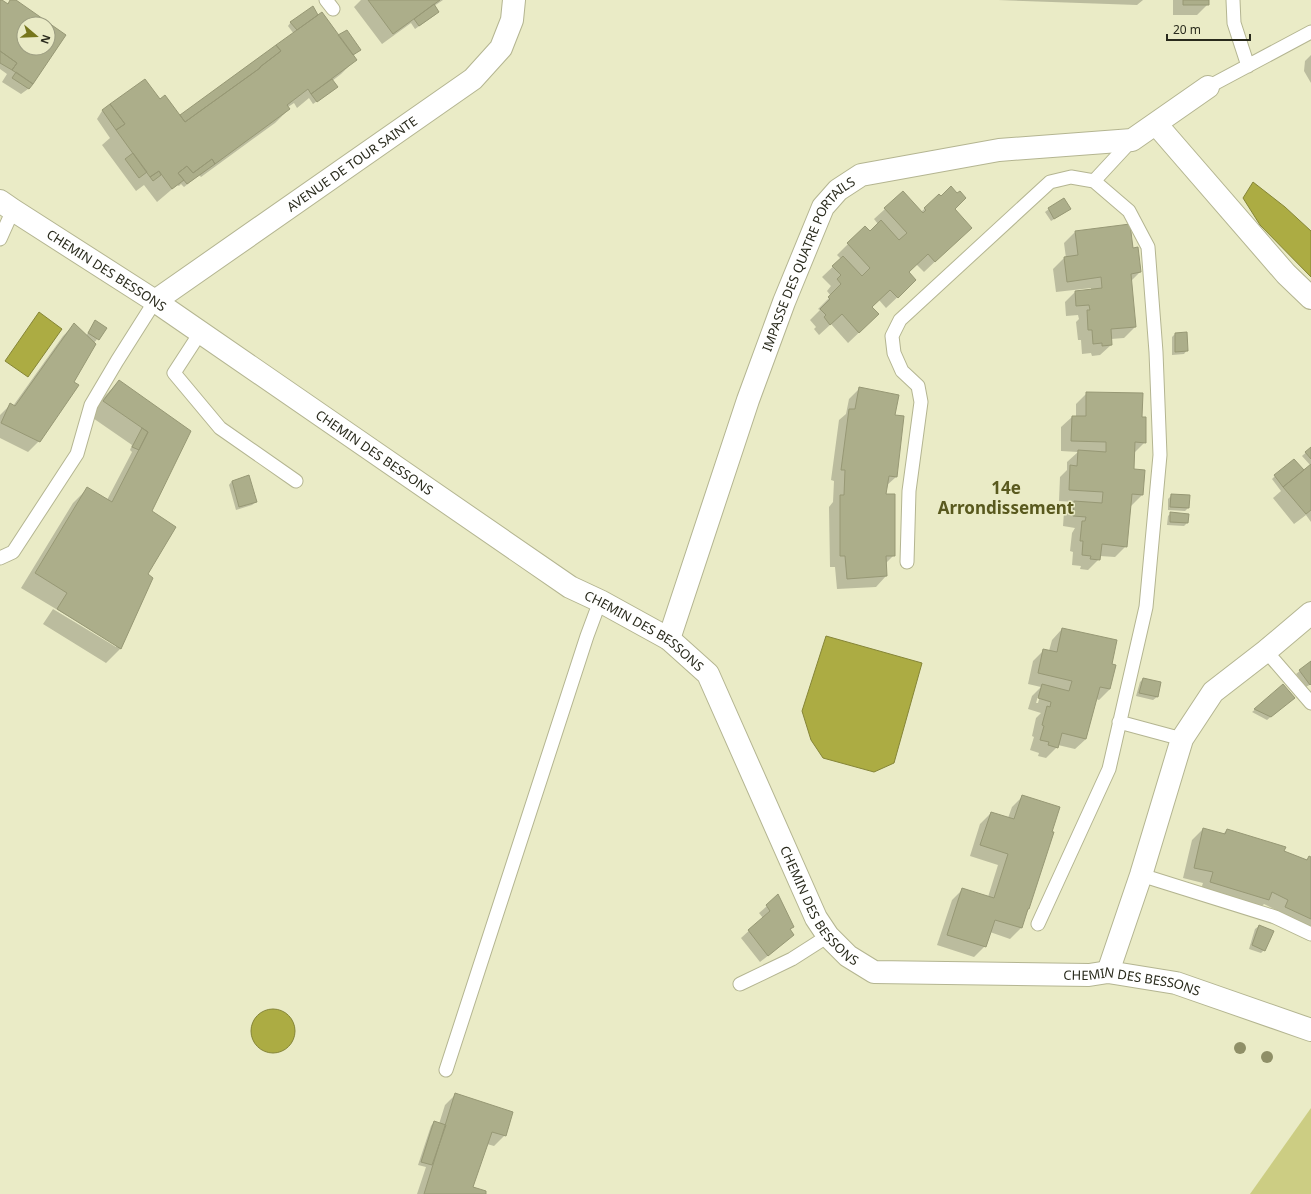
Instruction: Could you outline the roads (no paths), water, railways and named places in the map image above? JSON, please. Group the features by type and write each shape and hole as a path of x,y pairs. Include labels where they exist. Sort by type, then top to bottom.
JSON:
{"street":[{"name":"AVENUE DE TOUR SAINTE","path":"155,301 473,79 501,48 512,20 514,0"},
{"name":"IMPASSE DES QUATRE PORTAILS","path":"669,639 748,400 784,302 823,207 838,190 861,175 998,150 1132,140 1208,87"},
{"path":"1156,124 1286,274 1311,298"},
{"name":"CHEMIN DES BESSONS","path":"7,206 155,301 570,587 669,639 708,674 816,918 828,936 848,956 874,972 1089,975 1108,972 1176,983 1311,1030"},
{"path":"1108,972 1141,875 1182,739 1213,692 1266,651 1311,613"}],"lane":[{"path":"1233,0 1234,23 1248,66"},
{"path":"1208,87 1311,32"},
{"path":"1094,181 1132,140"},
{"path":"907,562 909,491 921,402 918,386 902,371 894,353 892,336 900,320 1050,182 1071,177 1094,181 1129,211 1148,247 1160,455 1146,607 1109,769 1038,924"},
{"path":"0,239 7,206"},
{"path":"0,558 13,552 77,454 91,405 155,301"},
{"path":"200,333 174,373 220,428 296,481"},
{"path":"446,1070 587,636 600,602"},
{"path":"1266,651 1311,703"},
{"path":"1119,722 1182,739"},
{"path":"1141,875 1274,916 1311,934"},
{"path":"740,984 792,959 828,936"}],"district":[{"name":"14e Arrondissement","path":"1006,498"}]}
